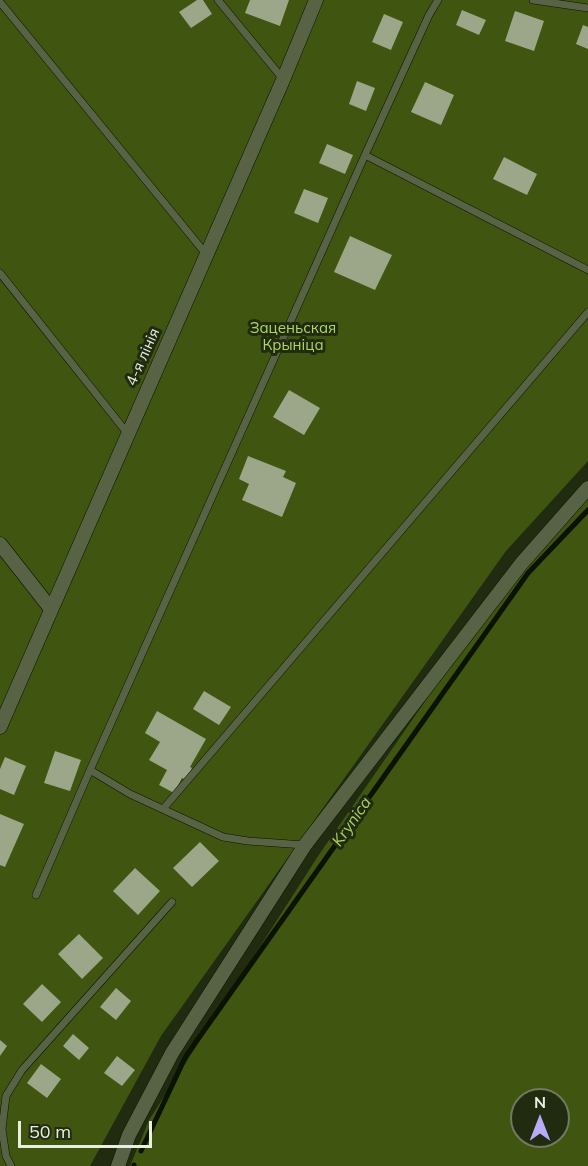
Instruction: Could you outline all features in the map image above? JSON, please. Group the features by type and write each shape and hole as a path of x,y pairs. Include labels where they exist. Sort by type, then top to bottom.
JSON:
{"street":[{"name":"4-я лінія","path":"0,727 316,0"},
{"path":"118,1166 129,1135 172,1053 305,845 521,564 588,488"},
{"path":"0,544 51,609"}],"lane":[{"path":"218,0 283,80"},
{"path":"36,895 365,155 438,0"},
{"path":"533,0 588,8"},
{"path":"0,2 206,254"},
{"path":"365,155 588,270"},
{"path":"0,273 128,434"},
{"path":"163,809 588,312"},
{"path":"90,770 129,794 223,837 305,845"},
{"path":"11,1166 6,1156 2,1129 6,1096 16,1078 172,902"}],"green space":[{"name":"Заценьская Крыніца","path":"0,0 588,0 588,461 506,551 161,1036 90,1166 0,1166"},
{"path":"588,489 588,1166 130,1166 149,1120 318,856 518,567"}],"building":[{"path":"197,0 203,0 212,14 191,28 179,12"},
{"path":"250,0 289,0 280,26 245,13"},
{"path":"462,10 486,20 479,35 456,25"},
{"path":"515,11 544,21 534,51 505,41"},
{"path":"384,14 403,22 391,50 372,42"},
{"path":"583,25 588,27 588,49 576,44"},
{"path":"357,81 375,88 366,111 349,104"},
{"path":"425,82 454,95 441,125 411,112"},
{"path":"327,144 353,155 345,174 319,163"},
{"path":"504,157 537,174 527,195 493,179"},
{"path":"304,189 328,198 318,223 294,213"},
{"path":"350,236 392,255 375,290 334,272"},
{"path":"289,390 320,408 304,435 273,417"},
{"path":"248,456 286,471 283,477 296,483 282,517 242,500 249,484 239,479"},
{"path":"204,691 231,707 219,725 193,709"},
{"path":"157,711 206,739 190,767 192,768 186,780 182,778 174,793 159,785 167,770 149,760 160,742 145,733"},
{"path":"55,751 81,760 70,791 44,783"},
{"path":"5,757 26,766 14,795 0,789 0,769"},
{"path":"0,814 24,824 5,867 0,865"},
{"path":"200,842 219,861 192,887 173,868"},
{"path":"135,868 160,891 138,915 113,891"},
{"path":"79,934 103,958 82,979 58,954"},
{"path":"42,984 61,1002 42,1022 23,1004"},
{"path":"116,988 131,1001 116,1020 100,1007"},
{"path":"73,1034 89,1048 79,1060 63,1046"},
{"path":"0,1040 7,1046 0,1056"},
{"path":"117,1056 135,1070 122,1086 104,1073"},
{"path":"41,1064 61,1079 47,1098 27,1083"}],"waterway":[{"name":"Krynica","path":"141,1151 186,1056 528,573 588,510"}]}
